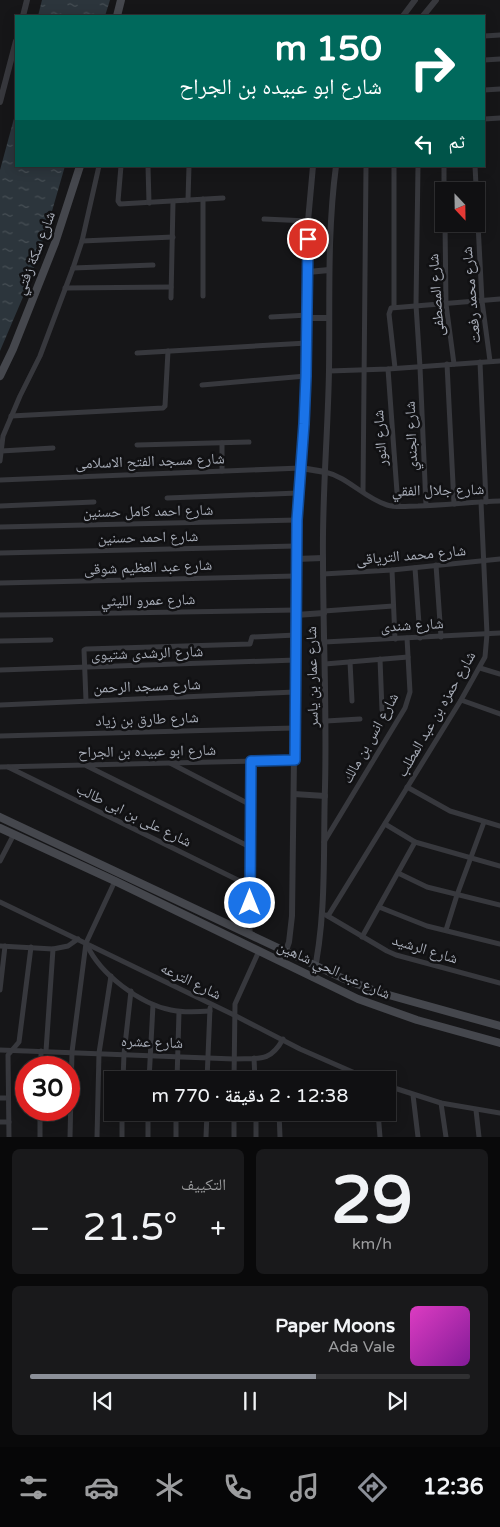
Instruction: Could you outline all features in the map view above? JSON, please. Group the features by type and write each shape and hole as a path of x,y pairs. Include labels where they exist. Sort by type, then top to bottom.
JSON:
{"main road":[{"path":"117,15 121,0"},
{"name":"شارع سكة زفتي","path":"0,376 55,242 80,167"},
{"name":"شارع عبد الحي شاهين","path":"0,817 342,978 378,992 500,1026"},
{"name":"شارع عبد الحي شاهين","path":"0,828 358,999 401,1015 500,1043"}],"street":[{"path":"23,15 27,0"},
{"path":"404,15 415,0"},
{"path":"424,15 436,0"},
{"path":"485,36 500,34"},
{"path":"0,102 15,45"},
{"path":"485,60 500,59"},
{"path":"485,90 500,89"},
{"path":"485,119 500,118"},
{"path":"0,461 3,436 40,356 73,268 82,241 99,167"},
{"path":"121,167 118,203 120,204 223,198"},
{"path":"148,167 149,203"},
{"path":"188,200 189,167"},
{"name":"شارع عمار بن ياسر","path":"282,962 291,928 292,916 296,546 306,376 308,221 313,167"},
{"name":"شارع عمار بن ياسر","path":"313,978 322,912 324,842 326,721 323,558 329,371 329,270 336,167"},
{"path":"363,492 366,167"},
{"path":"394,167 394,307"},
{"name":"شارع الجندي","path":"418,167 416,305 426,505"},
{"path":"444,167 444,182"},
{"name":"شارع محمد رفعت","path":"475,167 482,301 490,361"},
{"path":"203,199 203,296"},
{"path":"171,298 173,202"},
{"path":"264,219 308,221"},
{"name":"شارع المصطفى","path":"445,232 446,304 454,364"},
{"path":"82,241 173,238"},
{"path":"73,268 153,265"},
{"path":"308,272 329,270"},
{"path":"65,288 171,287"},
{"path":"395,368 389,314 390,310 394,307 500,299"},
{"path":"271,317 308,316 329,318"},
{"path":"137,353 307,343"},
{"path":"11,416 163,408 165,406 168,351"},
{"path":"329,371 500,361"},
{"name":"شارع حمزه بن عبد المطلب","path":"328,916 461,700 480,668 486,652 488,634 484,561 480,362"},
{"path":"447,364 454,504"},
{"name":"شارع النور","path":"388,369 398,506"},
{"path":"202,385 306,376"},
{"path":"137,445 249,442"},
{"path":"222,443 222,471"},
{"path":"1,451 54,448"},
{"path":"301,468 325,472"},
{"name":"شارع مسجد الفتح الاسلامى","path":"0,480 301,468"},
{"name":"شارع جلال الفقي","path":"325,472 333,474 387,505 500,501"},
{"path":"167,498 298,493"},
{"path":"0,506 94,502"},
{"name":"شارع احمد كامل حسنين","path":"0,527 297,520"},
{"name":"شارع احمد حسنين","path":"0,553 296,546"},
{"path":"296,559 323,558"},
{"name":"شارع محمد الترياقى","path":"323,574 392,570 500,559"},
{"path":"436,566 441,637"},
{"path":"415,568 420,638"},
{"path":"392,570 395,639"},
{"name":"شارع عبد العظيم شوقى","path":"0,583 296,576"},
{"path":"296,612 324,612 393,606"},
{"name":"شارع عمرو الليثي","path":"0,615 296,612"},
{"name":"شارع شندى","path":"324,642 500,634"},
{"path":"86,701 84,650 86,649 250,644 252,637 296,635"},
{"name":"شارع انس بن مالك","path":"324,842 405,708 410,692 407,638"},
{"path":"0,640 51,640"},
{"path":"325,664 408,657"},
{"path":"380,659 382,710"},
{"name":"شارع الرشدى شتيوى","path":"0,670 296,660"},
{"path":"350,662 352,701"},
{"path":"480,668 500,674"},
{"name":"شارع مسجد الرحمن","path":"0,704 295,692"},
{"path":"461,700 500,714"},
{"path":"326,721 360,719"},
{"name":"شارع طارق بن زياد","path":"0,736 295,728"},
{"name":"شارع ابو عبيده بن الجراح","path":"0,767 295,760"},
{"path":"250,936 251,761"},
{"path":"169,763 250,805"},
{"path":"84,765 250,847"},
{"name":"شارع على بن ابى طالب","path":"8,767 250,886"},
{"path":"407,787 450,811 500,826"},
{"path":"294,794 324,796"},
{"path":"446,930 484,822"},
{"path":"385,824 416,842 500,866"},
{"path":"0,861 14,834"},
{"path":"362,936 416,842"},
{"path":"398,873 427,886 500,905"},
{"path":"70,1137 72,1052 86,943 114,881"},
{"name":"شارع الترعه","path":"0,902 86,943 210,1008 234,1015 300,1049 351,1071"},
{"path":"379,907 411,921 500,944"},
{"name":"شارع الرشيد","path":"322,912 387,951 407,959 500,983"},
{"path":"0,990 3,946 53,949 68,946 78,940"},
{"path":"86,943 96,961 111,976 153,1005 179,1012 210,1008 207,1071"},
{"path":"9,1137 8,1055 19,1042 31,947"},
{"path":"43,1056 53,949"},
{"path":"234,1071 235,1004 259,952"},
{"path":"97,1137 99,1053 111,976"},
{"path":"123,1071 131,991"},
{"path":"149,1071 153,1005"},
{"path":"176,1071 179,1012"},
{"name":"شارع عشره","path":"0,1050 234,1059 267,1057 273,1054 283,1039"},
{"path":"254,1058 255,1071"},
{"path":"0,1073 8,1073"},
{"path":"396,1089 441,1103 500,1113"},
{"path":"413,1095 418,1137"},
{"path":"0,1098 8,1098"},
{"path":"441,1103 446,1137"},
{"path":"476,1110 478,1137"},
{"path":"40,1121 40,1137"},
{"path":"122,1121 122,1137"},
{"path":"148,1121 148,1137"},
{"path":"176,1121 176,1137"},
{"path":"206,1137 207,1121"},
{"path":"234,1121 234,1137"},
{"path":"256,1121 256,1137"},
{"path":"279,1121 280,1137"},
{"path":"379,1121 380,1137"},
{"path":"0,1122 9,1122"}],"water":[{"path":"42,0 110,0 105,15 38,15"},
{"path":"15,115 15,167 65,167 29,283 0,351 0,170"}],"route":[{"path":"250,903 251,761 295,760 296,559 298,493 306,376 308,239"}]}
